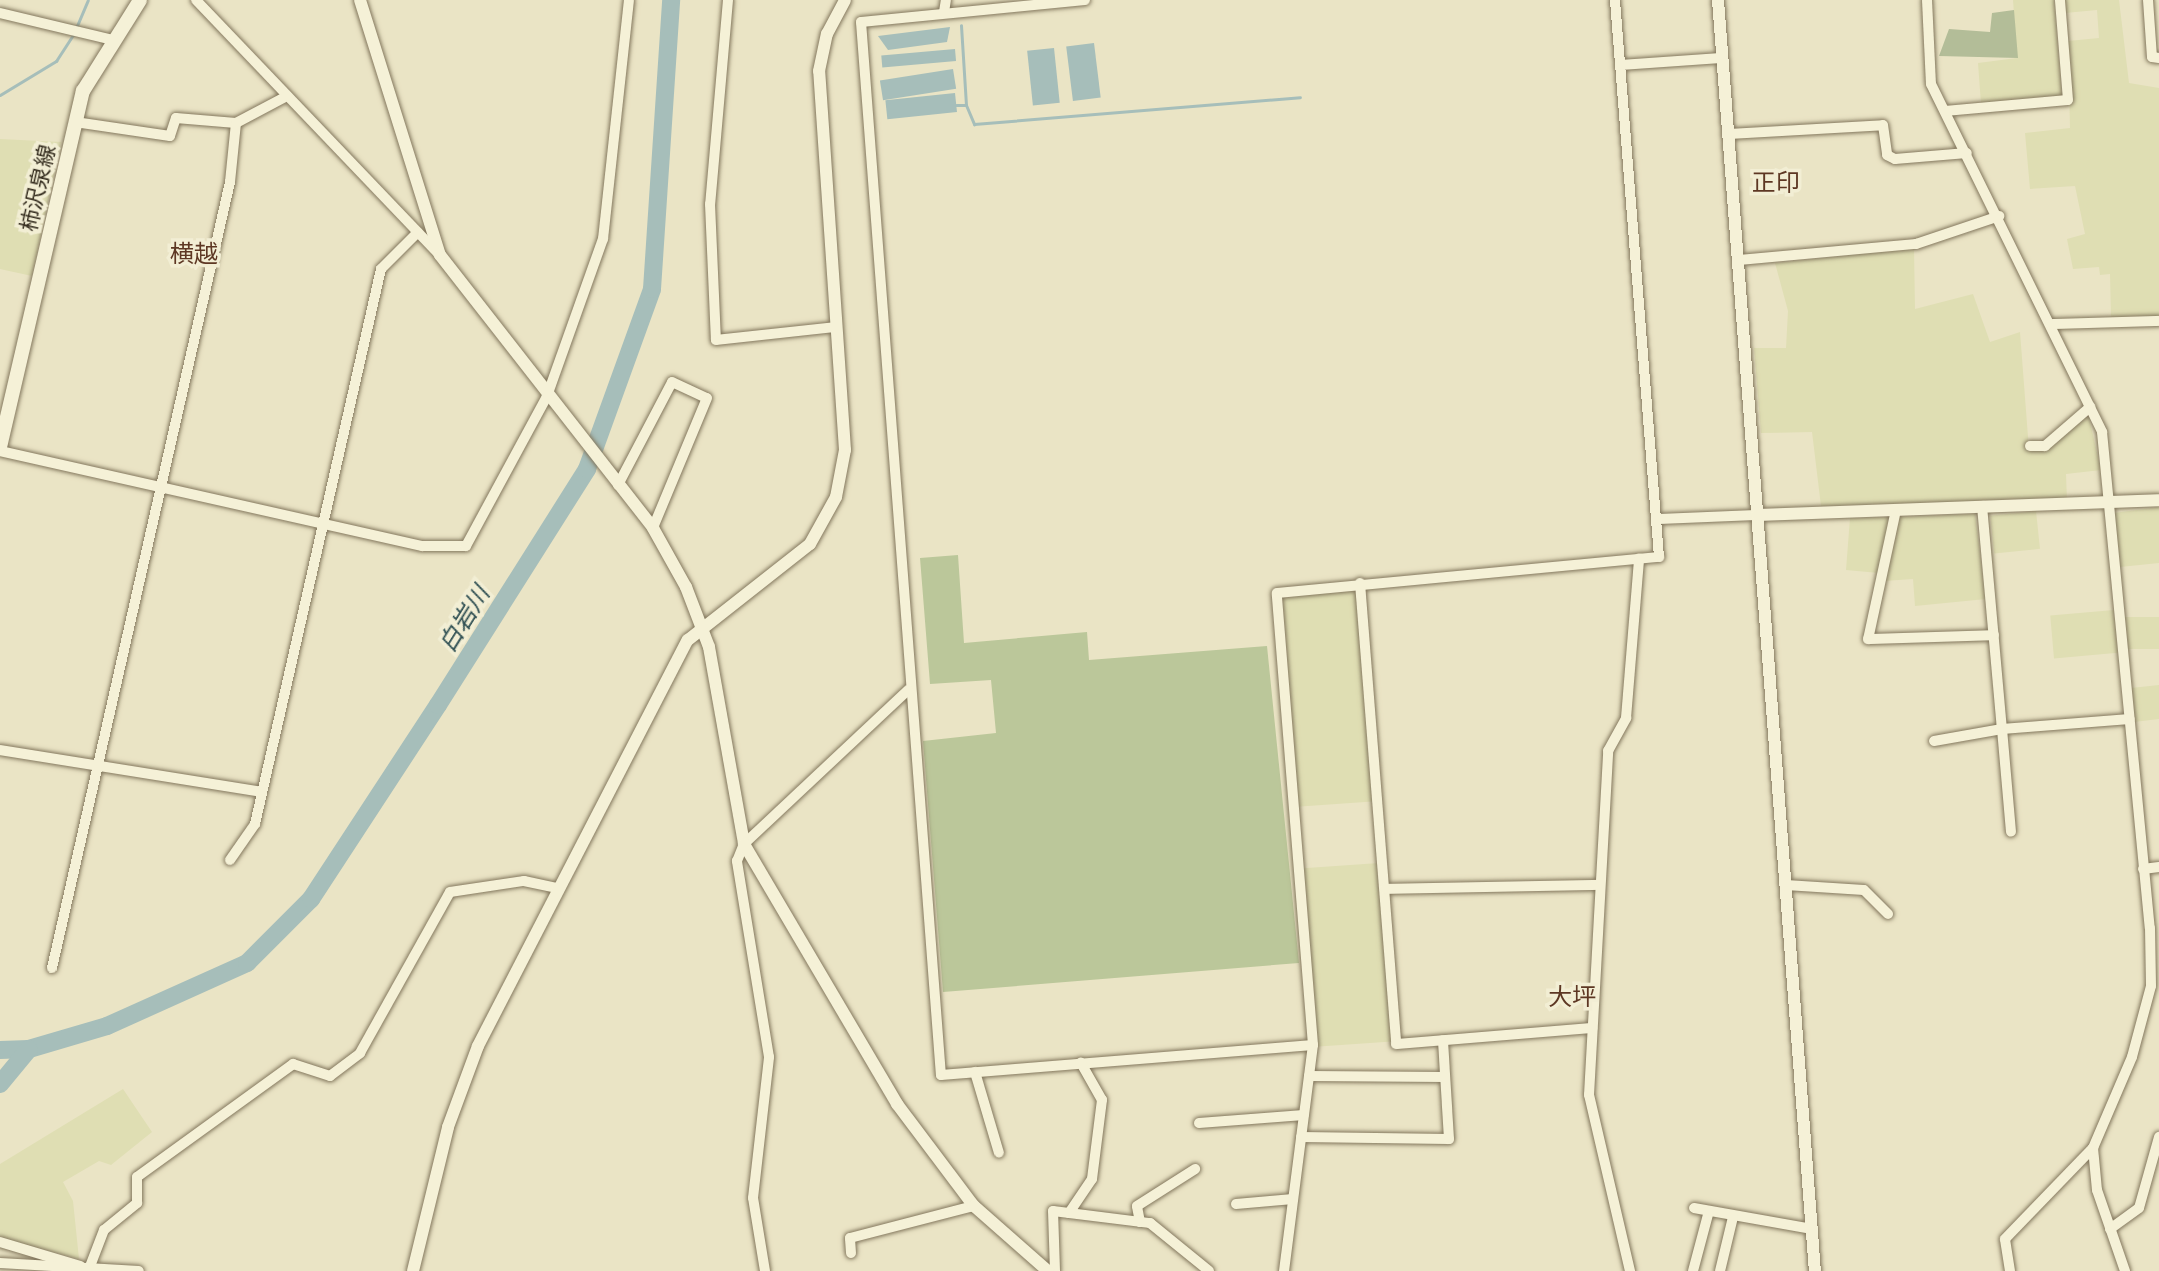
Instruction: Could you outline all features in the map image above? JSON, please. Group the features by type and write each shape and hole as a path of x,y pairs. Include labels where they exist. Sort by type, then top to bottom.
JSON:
{"main road":[{"name":"柿沢泉線","path":"0,449 75,122 91,72 140,0"}],"street":[{"path":"196,0 440,255 653,528 704,629 744,844 897,1104 974,1206 1048,1271"},
{"path":"360,0 440,255"},
{"path":"0,449 321,526 441,550 466,546 547,396 610,211 629,0"},
{"path":"728,0 710,204 716,340 836,327"},
{"path":"413,1271 448,1127 473,1060 556,888 688,640 810,544 836,497 845,450 819,71 827,34 845,0"},
{"path":"944,12 946,0"},
{"path":"1085,0 994,4 861,22 908,690 941,1075 1313,1045"},
{"path":"1284,1271 1313,1045 1277,593 1659,557 1615,0"},
{"path":"1718,0 1815,1271"},
{"path":"1927,0 1931,84 1999,216 2102,432 2143,869 2155,928 2151,986 2132,1057 2093,1148 2005,1239 2010,1271"},
{"path":"1945,111 2068,100 2060,0"},
{"path":"2148,0 2152,57 2159,58"},
{"path":"0,13 113,40"},
{"path":"1622,65 1723,58"},
{"path":"75,122 170,136 176,118 236,123 287,96"},
{"path":"52,968 161,489 236,123"},
{"path":"1729,134 1883,125 1887,155 1895,159 1967,153"},
{"path":"1739,260 1916,244 1999,216"},
{"path":"230,860 255,824 381,269 418,232"},
{"path":"2051,324 2159,321"},
{"path":"618,485 672,382 707,398 653,528"},
{"path":"2030,446 2045,446 2090,407"},
{"path":"1658,519 2159,500"},
{"path":"1982,506 2011,832"},
{"path":"1896,510 1868,639 1994,635"},
{"path":"1630,1271 1589,1095 1608,751 1626,718 1639,559"},
{"path":"1360,583 1396,1044 1592,1028"},
{"path":"765,1271 753,1198 769,1057 737,861 744,844 908,690"},
{"path":"1934,741 2002,729 2130,719"},
{"path":"0,750 261,792"},
{"path":"2143,869 2159,867"},
{"path":"89,1269 104,1230 137,1203 137,1177 293,1064 330,1076 360,1053 450,892 524,881 556,888"},
{"path":"1385,889 1600,885"},
{"path":"1786,885 1864,890 1888,914"},
{"path":"1301,1137 1449,1139 1443,1040"},
{"path":"1069,1213 1092,1179 1102,1100 1081,1063"},
{"path":"975,1072 999,1153"},
{"path":"1309,1076 1445,1077"},
{"path":"1199,1123 1304,1115"},
{"path":"2110,1229 2139,1208 2159,1137"},
{"path":"2093,1148 2110,1229 2125,1271"},
{"path":"1140,1222 1137,1206 1195,1169"},
{"path":"1236,1204 1293,1199"},
{"path":"851,1253 850,1238 974,1206"},
{"path":"1694,1208 1812,1229"},
{"path":"1055,1271 1053,1211 1140,1222 1209,1271"},
{"path":"1693,1271 1709,1211"},
{"path":"1720,1271 1733,1217"},
{"path":"0,1242 89,1269"},
{"path":"0,1263 73,1270 139,1271"}],"green space":[{"path":"2013,0 2054,0 2062,96 1981,104 1978,63 2017,58"},
{"path":"2064,0 2119,0 2129,83 2159,88 2159,317 2111,317 2110,274 2100,275 2099,267 2073,269 2067,239 2085,234 2075,186 2030,189 2025,133 2070,128 2068,41 2099,38 2097,10 2065,13"},
{"path":"2014,10 2018,58 1939,56 1949,29 1990,32 1992,13"},
{"path":"0,139 61,142 32,276 0,269"},
{"path":"1914,248 1915,309 1973,294 1990,342 2020,332 2029,450 2088,414 2101,470 2066,474 2067,500 1821,506 1812,432 1761,433 1754,348 1786,348 1788,311 1775,263"},
{"path":"2159,507 2159,563 2120,567 2114,513"},
{"path":"2036,511 2040,549 1994,554 1990,516"},
{"path":"1975,514 1986,599 1915,606 1913,579 1884,581 1899,517"},
{"path":"1889,517 1879,573 1846,570 1850,518"},
{"path":"958,555 964,643 1087,632 1089,660 1267,646 1299,963 943,992 923,741 996,733 991,680 930,684 920,558"},
{"path":"1357,587 1372,801 1297,807 1282,592"},
{"path":"2114,610 2118,653 2054,658 2050,616"},
{"path":"2125,617 2159,617 2159,649 2125,649"},
{"path":"2159,685 2159,719 2134,722 2131,688"},
{"path":"1379,863 1391,1042 1316,1047 1303,868"},
{"path":"123,1089 152,1132 111,1165 99,1161 63,1182 73,1201 79,1259 0,1238 0,1164"}],"water":[{"path":"950,27 947,42 888,50 878,36"},
{"path":"1094,43 1101,98 1073,101 1066,46"},
{"path":"1054,48 1060,103 1033,106 1027,51"},
{"path":"955,49 956,61 882,67 881,55"},
{"path":"953,69 956,89 883,100 880,81"},
{"path":"955,93 957,112 887,119 885,100"}],"waterway":[{"path":"76,28 88,0"},
{"name":"白岩川","path":"0,1050 29,1049 107,1026 247,963 311,899 438,705 587,469 652,289 671,0"},
{"path":"956,105 966,105 961,25"},
{"path":"0,95 56,61 73,35"},
{"path":"966,105 974,124 1300,97"},
{"path":"0,1084 29,1049"}],"district":[{"name":"正印","path":"1776,183"},
{"name":"横越","path":"194,254"},
{"name":"大坪","path":"1572,997"}]}
